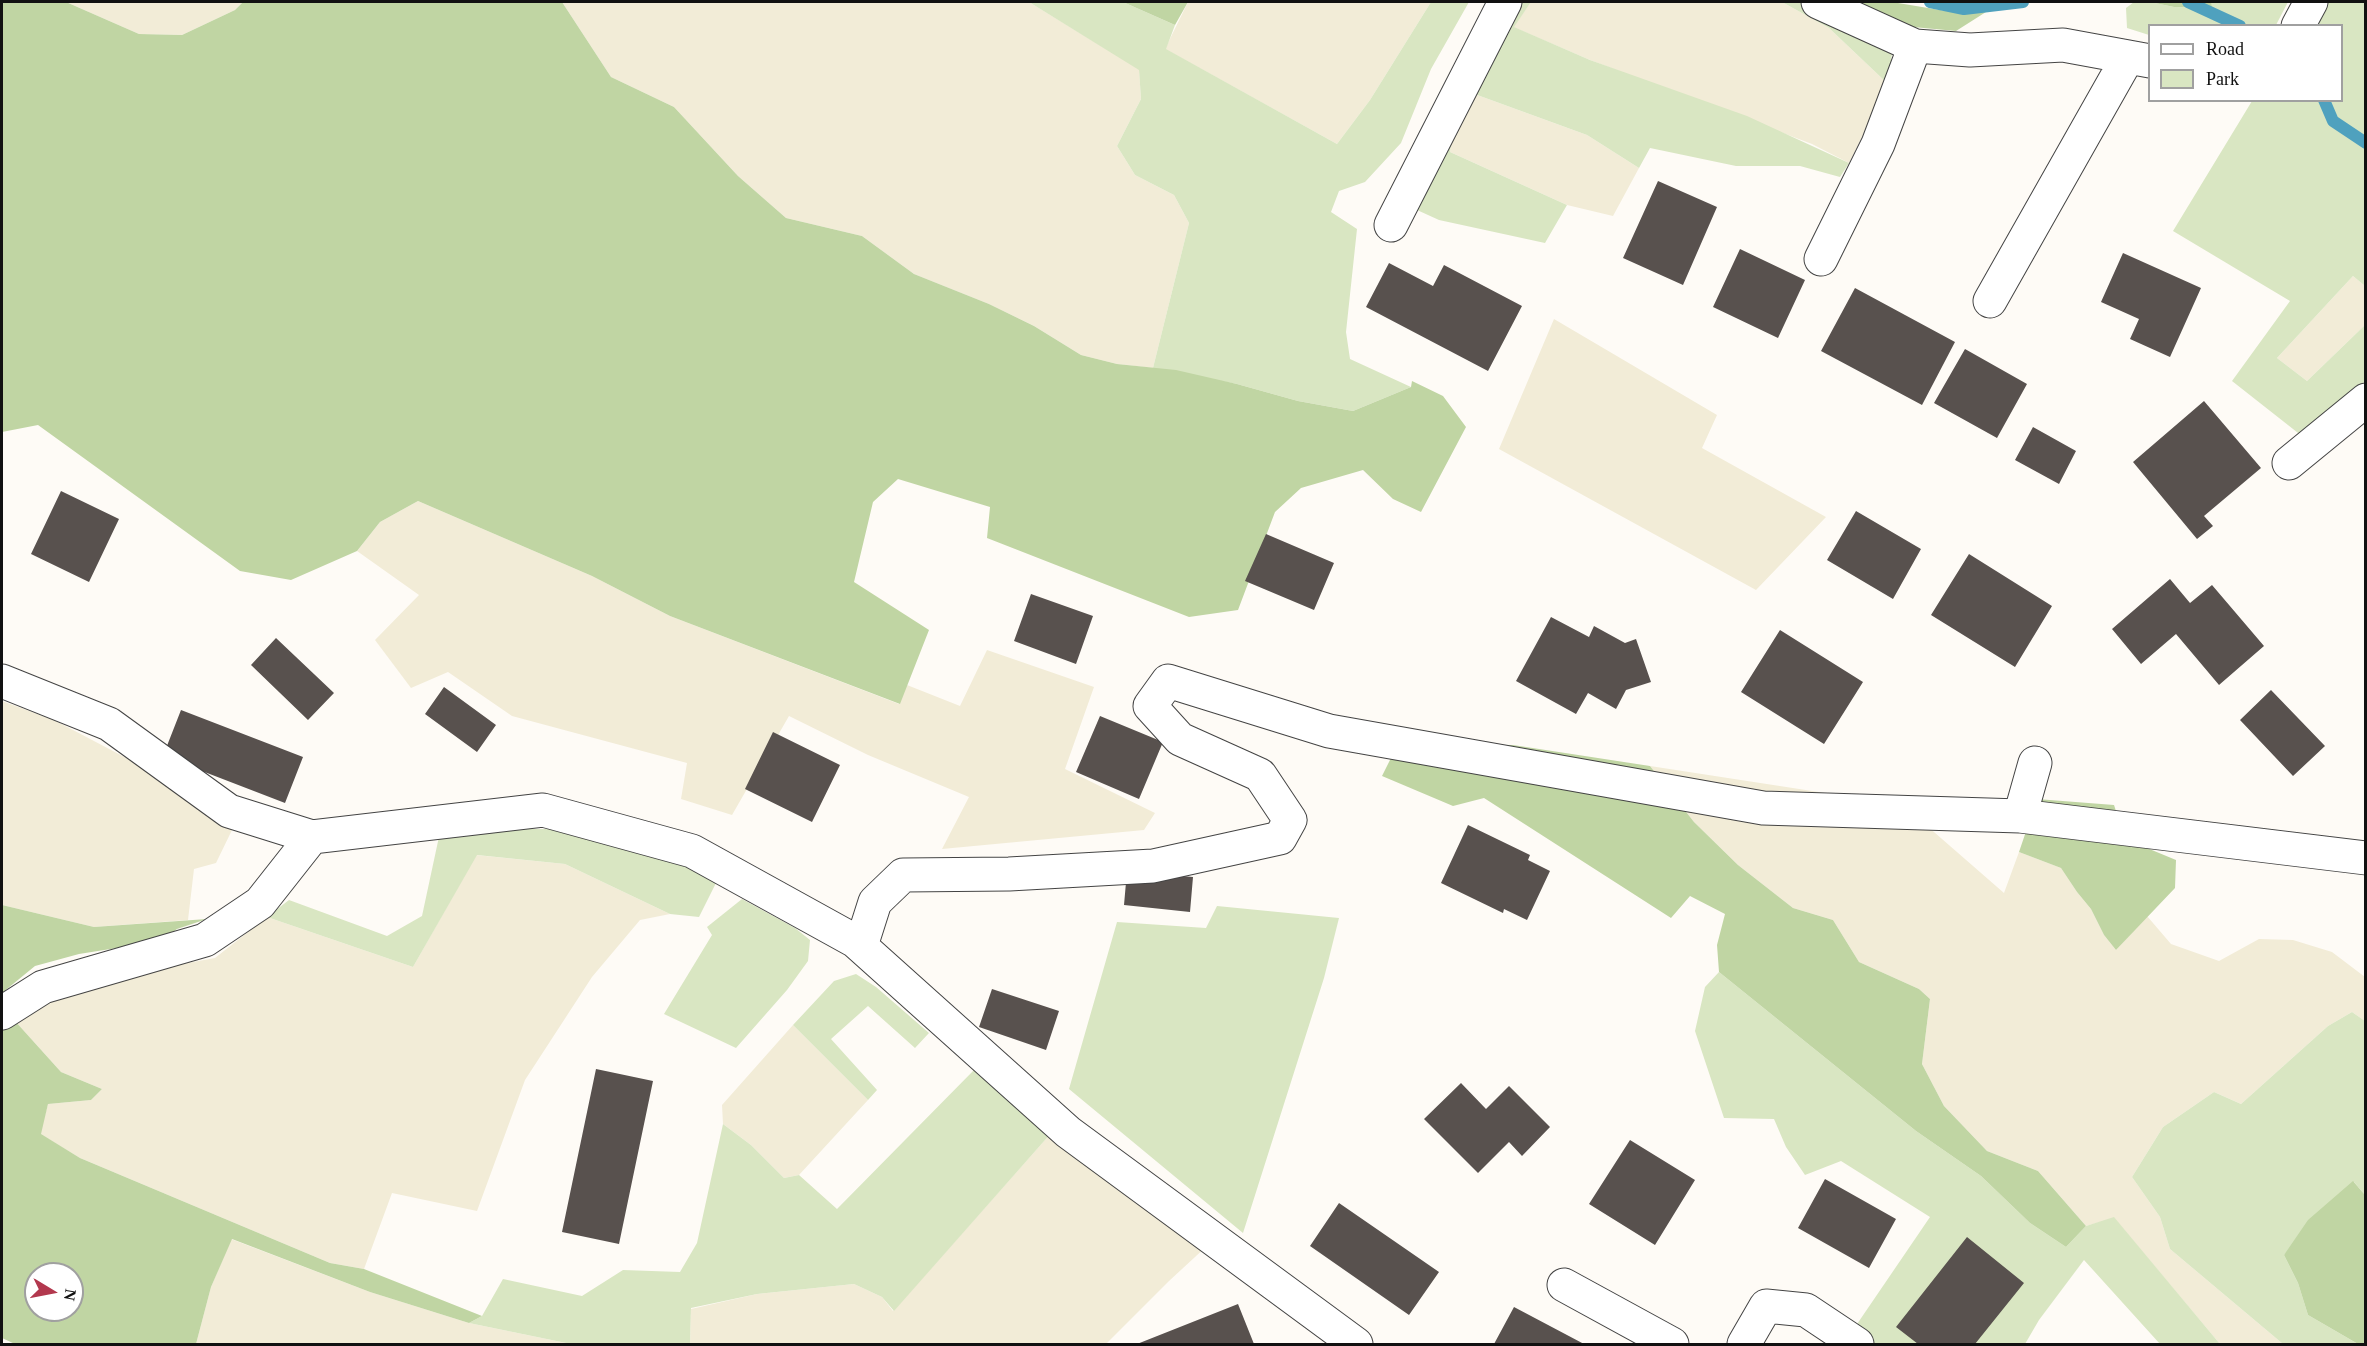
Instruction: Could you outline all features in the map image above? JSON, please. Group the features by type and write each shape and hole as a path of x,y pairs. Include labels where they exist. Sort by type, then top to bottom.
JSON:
{"street":[{"path":"1391,225 1505,2"},
{"path":"1818,2 1915,46 1970,50 2063,45 2139,59 1990,301"},
{"path":"2299,24 2311,2"},
{"path":"1821,259 1878,144 1915,46"},
{"path":"2289,463 2366,400"},
{"path":"2,681 109,724 229,811 312,837 543,810 692,851 861,946 1068,1132 1356,1344"},
{"path":"861,946 875,902 903,875 1008,874 1153,866 1280,838 1290,820 1260,775 1180,739 1150,706 1168,681 1329,731 1763,808 2020,816 2366,858"},
{"path":"2020,816 2035,763"},
{"path":"2,1013 43,987 206,940 260,903 312,837"},
{"path":"1564,1285 1672,1344"},
{"path":"1744,1344 1766,1306 1806,1310 1857,1344"}],"shaded area":[{"path":"66,2 243,2 235,10 182,35 139,34"},
{"path":"562,2 1029,2 1139,69 1141,99 1117,146 1135,175 1174,195 1189,223 1153,368 1117,364 1081,355 1034,326 989,304 914,274 862,236 786,218 738,176 674,107 611,77"},
{"path":"1188,2 1431,2 1370,100 1337,144 1165,49"},
{"path":"1531,2 1782,2 1829,28 1888,84 1849,163 1812,144 1590,60 1513,27"},
{"path":"1469,92 1587,135 1639,168 1613,216 1567,205 1450,152 1455,112"},
{"path":"2353,276 2365,286 2365,325 2307,381 2277,358"},
{"path":"1554,319 1717,415 1702,448 1826,517 1756,590 1499,449"},
{"path":"418,501 592,576 670,616 899,704 907,685 960,706 987,650 1094,687 1065,769 1155,813 1144,830 942,849 969,797 868,755 789,716 732,815 681,799 687,763 512,716 448,672 411,688 375,640 419,595 357,551 380,522"},
{"path":"2,701 54,720 170,781 232,830 216,863 194,869 188,920 94,927 2,905"},
{"path":"1650,766 1903,805 2004,893 2019,852 2061,868 2091,909 2104,935 2116,950 2147,916 2171,944 2219,961 2259,939 2293,940 2332,952 2365,977 2365,1021 2352,1012 2328,1026 2241,1104 2214,1092 2163,1127 2132,1177 2160,1217 2170,1249 2283,1344 2220,1344 2114,1218 2086,1226 2038,1171 1987,1151 1944,1106 1922,1064 1930,999 1919,989 1859,962 1833,920 1793,908 1738,865 1694,822"},
{"path":"476,855 565,864 670,914 640,920 592,977 525,1080 477,1211 392,1193 364,1269 330,1263 80,1158 40,1134 48,1104 91,1100 102,1089 61,1072 15,1021 50,995 99,979 215,958 267,917 413,967"},
{"path":"793,1025 868,1100 799,1175 784,1178 751,1145 723,1124 722,1105"},
{"path":"1053,1131 1208,1245 1106,1344 690,1344 691,1309 757,1294 854,1284 882,1297 893,1311"},
{"path":"231,1239 370,1292 469,1323 571,1344 196,1344 211,1287"}],"green space":[{"path":"2,2 66,2 139,34 182,35 235,10 243,2 562,2 611,77 674,107 738,176 786,218 862,236 914,274 989,304 1034,326 1081,355 1117,364 1176,370 1298,401 1353,411 1411,387 1412,381 1443,396 1466,427 1421,512 1393,499 1363,470 1301,488 1275,512 1238,610 1189,617 987,538 990,507 898,479 873,502 854,582 929,630 900,704 670,616 592,576 418,501 380,522 357,551 291,580 240,571 38,425 2,432"},
{"path":"1029,2 1123,2 1175,25 1166,49 1337,144 1370,100 1431,2 1469,2 1431,69 1401,143 1365,182 1339,191 1331,212 1357,229 1346,332 1350,359 1411,387 1353,411 1298,401 1237,384 1153,368 1189,223 1174,195 1135,175 1117,146 1141,99 1139,70"},
{"path":"1123,2 1188,2 1175,25"},
{"path":"1498,2 1531,2 1514,27 1590,60 1747,116 1849,163 1840,177 1800,166 1736,166 1650,148 1639,168 1587,135 1469,92 1455,112 1450,152 1567,205 1545,243 1439,220 1406,205"},
{"path":"1782,2 1816,2 1892,53 1888,84 1829,28"},
{"path":"1853,2 1892,2 1946,11 1972,2 1994,2 1997,5 1956,31 1913,27"},
{"path":"2134,2 2150,2 2174,7 2211,8 2211,2 2288,2 2277,24 2148,24 2148,35 2127,28 2126,8"},
{"path":"2150,2 2211,2 2212,8 2174,7"},
{"path":"2311,2 2365,2 2365,286 2353,276 2277,358 2307,381 2365,325 2365,381 2307,440 2232,381 2290,301 2173,231 2251,102 2343,102 2343,24 2300,24"},
{"path":"1398,744 1513,745 1650,766 1694,822 1738,865 1793,908 1833,920 1859,962 1919,989 1930,999 1922,1064 1944,1106 1987,1151 2038,1171 2086,1226 2066,1247 2030,1223 1981,1176 1916,1131 1719,972 1717,945 1725,914 1690,896 1671,918 1484,798 1453,806 1382,776"},
{"path":"2037,799 2114,805 2121,826 2130,841 2176,860 2175,888 2116,950 2104,935 2091,909 2061,868 2019,852"},
{"path":"583,829 701,867 716,883 699,917 670,914 565,864 477,855 413,967 267,917 289,900 387,936 422,916 440,832"},
{"path":"742,899 795,928 810,940 808,961 787,990 736,1048 664,1014 712,935 707,927"},
{"path":"2,905 94,927 207,919 177,929 161,941 79,954 35,966 2,993"},
{"path":"1217,906 1339,918 1324,978 1243,1233 1069,1089 1117,922 1206,928"},
{"path":"1719,972 1916,1131 1981,1176 2030,1223 2066,1247 2086,1226 2114,1217 2220,1344 2160,1344 2084,1260 2039,1320 2025,1344 1867,1344 1853,1330 1930,1217 1841,1161 1805,1175 1786,1147 1774,1119 1724,1118 1695,1031 1705,987"},
{"path":"856,974 876,987 929,1033 915,1048 868,1006 831,1039 877,1090 868,1100 793,1025 834,981"},
{"path":"2352,1012 2365,1021 2365,1195 2354,1182 2284,1255 2298,1283 2308,1315 2358,1344 2283,1344 2170,1249 2160,1217 2132,1177 2163,1127 2214,1092 2241,1104 2328,1026"},
{"path":"15,1021 61,1072 102,1089 91,1100 48,1104 41,1134 80,1158 330,1263 364,1269 482,1316 469,1323 370,1292 232,1239 211,1287 196,1344 15,1344 2,1338 2,1028"},
{"path":"974,1070 1053,1131 894,1311 882,1297 854,1284 757,1294 691,1308 690,1344 571,1344 469,1323 482,1316 503,1279 582,1296 623,1270 680,1272 697,1243 723,1124 751,1145 784,1178 799,1175 837,1209"},
{"path":"2353,1181 2365,1195 2365,1344 2358,1344 2308,1315 2298,1283 2284,1255 2308,1220"}],"building":[{"path":"1658,181 1717,207 1683,285 1623,258"},
{"path":"1740,249 1805,280 1778,338 1713,307"},
{"path":"2123,253 2201,288 2170,357 2130,339 2139,319 2101,302"},
{"path":"1389,263 1433,286 1444,265 1522,306 1488,371 1366,307"},
{"path":"1855,288 1955,342 1922,405 1821,351"},
{"path":"1965,349 2027,384 1997,438 1934,403"},
{"path":"2204,401 2261,468 2204,516 2213,526 2197,539 2133,462"},
{"path":"2033,427 2076,451 2059,484 2015,460"},
{"path":"61,491 119,519 89,582 31,554"},
{"path":"1856,511 1921,549 1893,599 1827,560"},
{"path":"1266,534 1334,563 1314,610 1245,581"},
{"path":"1969,554 2052,606 2015,667 1931,615"},
{"path":"2170,579 2190,603 2212,585 2264,646 2219,685 2176,634 2141,664 2112,629"},
{"path":"1031,594 1093,616 1076,664 1014,641"},
{"path":"1551,617 1589,637 1594,626 1625,643 1636,639 1651,682 1626,690 1616,709 1588,693 1576,714 1516,681"},
{"path":"1780,630 1863,682 1824,744 1741,692"},
{"path":"276,638 334,693 308,720 251,665"},
{"path":"444,687 496,725 477,752 425,714"},
{"path":"2271,690 2325,746 2293,776 2240,720"},
{"path":"181,710 303,757 285,803 163,756"},
{"path":"1100,716 1163,742 1139,799 1076,772"},
{"path":"773,732 840,765 812,822 745,789"},
{"path":"1468,825 1530,855 1528,860 1550,871 1527,920 1504,909 1503,913 1441,883"},
{"path":"1127,871 1193,877 1190,912 1124,905"},
{"path":"992,989 1059,1011 1046,1050 979,1027"},
{"path":"596,1069 653,1081 619,1244 562,1232"},
{"path":"1461,1083 1486,1109 1509,1086 1550,1127 1522,1156 1509,1142 1478,1173 1424,1119"},
{"path":"1630,1140 1695,1180 1655,1245 1589,1204"},
{"path":"1825,1179 1896,1219 1869,1268 1798,1228"},
{"path":"1339,1203 1439,1272 1409,1315 1310,1246"},
{"path":"1967,1237 2024,1283 1975,1344 1918,1344 1896,1327"},
{"path":"1238,1304 1254,1344 1137,1344"},
{"path":"1514,1307 1584,1344 1494,1344"}],"waterway":[{"path":"1930,2 1964,9 2023,2"},
{"path":"2188,2 2236,24"},
{"path":"2325,102 2333,121 2366,143"}]}
